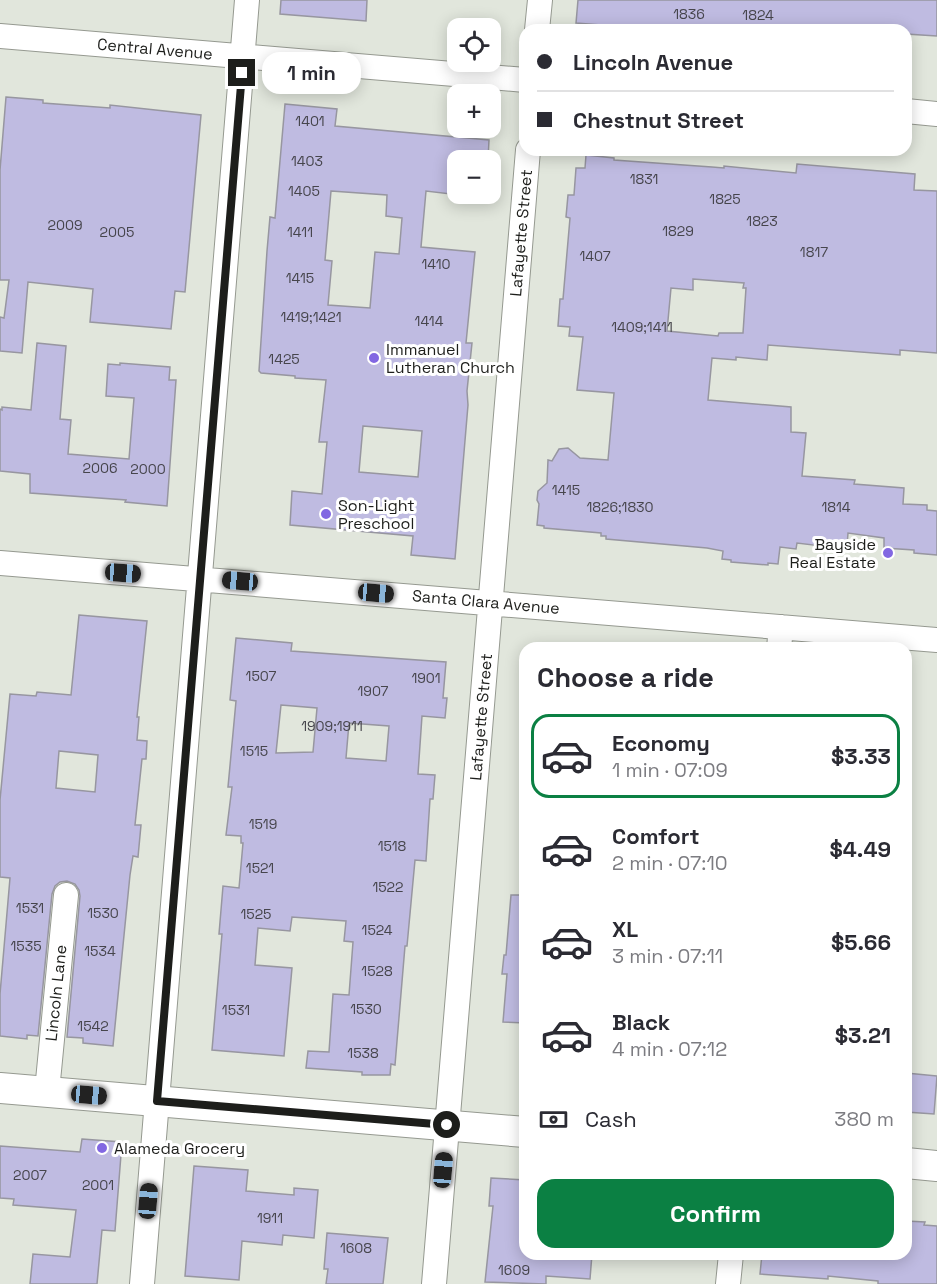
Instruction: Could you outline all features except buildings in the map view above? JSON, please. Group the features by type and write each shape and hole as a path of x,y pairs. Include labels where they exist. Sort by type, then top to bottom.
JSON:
{"main road":[{"path":"0,1088 519,1131"},
{"path":"912,1164 937,1166"}],"street":[{"path":"142,1284 247,0"},
{"path":"538,24 540,0"},
{"name":"Central Avenue","path":"0,36 519,80"},
{"path":"912,112 937,114"},
{"name":"Lafayette Street","path":"434,1284 528,156"},
{"name":"Santa Clara Avenue","path":"0,562 491,603 780,638 937,640"},
{"name":"Lincoln Lane","path":"47,1091 66,895"},
{"path":"728,1284 730,1260"}],"place":[{"name":"Immanuel Lutheran Church","path":"374,358"},
{"name":"Son-Light Preschool","path":"326,514"},
{"name":"Bayside Real Estate","path":"888,553"},
{"name":"Alameda Grocery","path":"102,1148"}],"route":[{"path":"242,73 157,1101 447,1125"}]}
